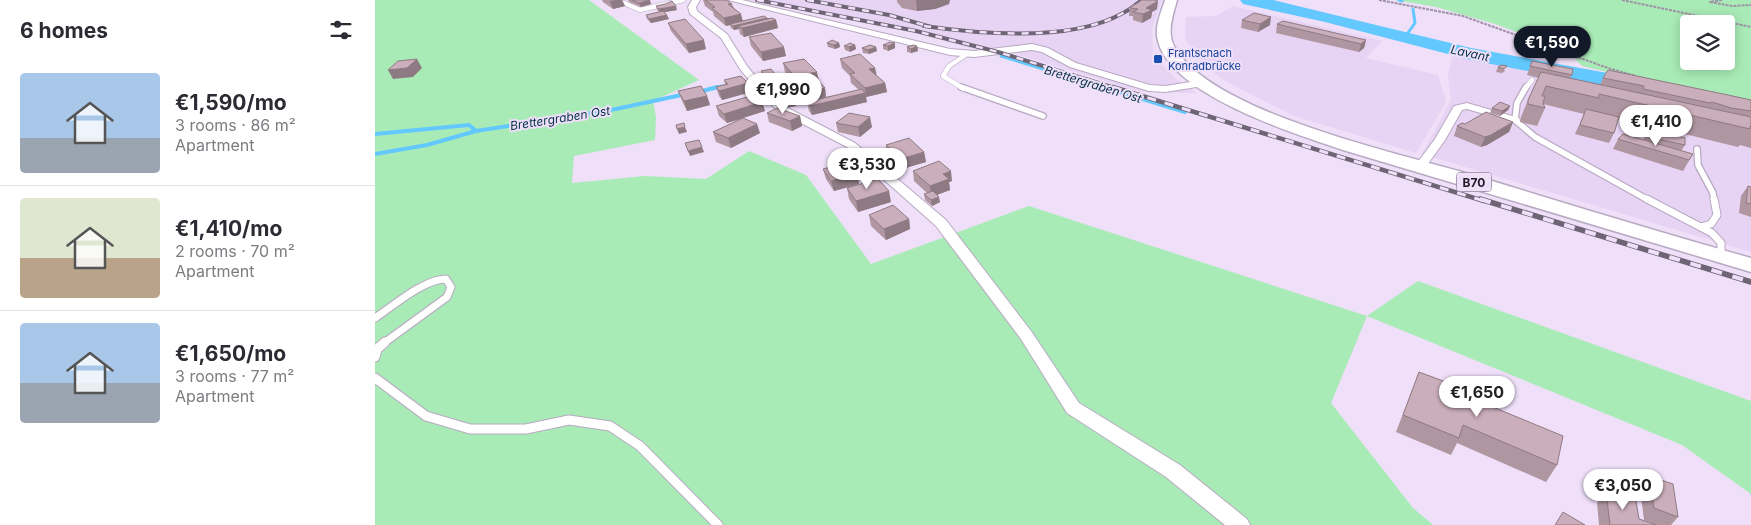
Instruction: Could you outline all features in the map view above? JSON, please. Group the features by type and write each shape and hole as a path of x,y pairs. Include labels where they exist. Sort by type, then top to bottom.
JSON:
{"main road":[{"name":"B70","path":"1170,0 1163,39 1179,62 1203,83 1239,104 1283,123 1751,265"}],"street":[{"path":"696,0 692,7 693,12 724,36 743,67 765,94 783,109 851,145 941,223 1026,335 1073,408 1173,471 1239,525"},
{"path":"732,0 932,48 967,54 1032,47 1045,50 1073,65 1149,88 1165,89 1203,83"},
{"path":"1421,166 1440,140 1458,108 1467,106 1515,120"}],"lane":[{"path":"624,3 640,10 683,0"},
{"path":"967,54 950,65 945,70 943,76 960,87 1043,116"},
{"path":"1532,80 1523,90 1515,109 1515,120 1535,137 1719,238 1722,248 1721,257"},
{"path":"1697,149 1698,166 1713,193 1717,215 1711,224 1701,227"},
{"path":"375,318 431,282 445,278 451,287 447,296 377,349 375,356"},
{"path":"375,378 426,416 470,428 526,429 569,420 610,426 640,446 718,525"}],"path":[{"path":"1379,0 1463,16 1609,68 1637,76"},
{"path":"1622,0 1751,27"},
{"path":"1709,1 1721,0"},
{"path":"1709,1 1732,6 1751,5"}],"shaded area":[{"path":"747,0 1162,0 1152,28 1153,55 1176,79 1197,93 1141,92 996,48 980,51 914,32"},
{"path":"1233,6 1382,41 1366,58 1438,75 1446,102 1416,153 1294,116 1227,82 1209,69 1185,40 1186,17 1216,16"},
{"path":"1452,56 1503,63 1618,85 1751,116 1751,252 1422,154 1451,100 1448,76"}],"green space":[{"path":"375,0 589,0 699,80 653,101 656,117 655,140 574,156 572,183 645,176 706,179 749,151 806,175 871,264 1029,206 1367,316 1331,403 1413,508 1433,525 375,525"},
{"path":"1395,0 1751,0 1751,107 1582,66 1568,51 1495,24 1436,7"},
{"path":"1418,281 1751,401 1751,494 1682,445 1367,316"}],"building":[{"path":"632,0 650,0 639,3"},
{"path":"705,0 727,0 732,4 728,4 741,14 724,18 712,8 715,7"},
{"path":"1142,0 1158,1 1146,8 1152,10 1143,14 1133,12 1138,9 1130,8"},
{"path":"672,1 676,6 659,9 656,6 665,4"},
{"path":"663,11 667,15 649,19 646,15"},
{"path":"1254,13 1271,17 1260,24 1242,20"},
{"path":"764,16 767,18 733,26 730,24"},
{"path":"772,18 776,20 742,28 738,26"},
{"path":"685,19 704,40 686,44 668,23"},
{"path":"1283,21 1366,40 1361,44 1277,24"},
{"path":"771,33 784,47 761,52 749,37"},
{"path":"832,40 839,43 834,45 827,43"},
{"path":"890,42 895,43 888,46 883,45"},
{"path":"850,43 855,45 844,46"},
{"path":"870,45 876,47 868,50 862,48"},
{"path":"917,46 911,49 907,47"},
{"path":"860,54 875,68 869,69 885,83 865,88 850,74 855,73 840,59"},
{"path":"417,59 407,68 388,70 398,61"},
{"path":"804,59 817,72 811,73 825,88 802,94 789,79 795,77 783,63"},
{"path":"1532,61 1573,69 1572,75 1530,66"},
{"path":"1501,65 1507,66 1504,69 1498,67"},
{"path":"771,69 794,96 783,99 761,71"},
{"path":"1608,70 1751,100 1751,111 1643,89 1644,86 1603,78"},
{"path":"1541,72 1751,117 1751,127 1750,129 1599,94 1599,98 1546,86 1542,96 1545,96 1543,103 1545,108 1528,104 1528,100"},
{"path":"741,76 748,83 719,91 716,87 728,84 724,80"},
{"path":"701,86 707,96 684,101 678,91"},
{"path":"862,89 865,93 810,106 807,102"},
{"path":"754,95 762,102 724,114 716,106"},
{"path":"1500,102 1510,106 1502,111 1492,108"},
{"path":"777,108 800,116 790,121 767,113"},
{"path":"1586,109 1619,117 1614,133 1580,125"},
{"path":"1486,112 1513,122 1485,137 1457,126 1462,123 1465,124"},
{"path":"849,113 870,117 858,127 836,123"},
{"path":"743,118 757,124 728,138 713,132"},
{"path":"684,123 685,127 677,129 676,125"},
{"path":"1649,129 1685,138 1685,145 1648,137"},
{"path":"1623,134 1693,154 1689,160 1618,139"},
{"path":"909,138 924,152 901,159 886,145"},
{"path":"699,140 702,147 688,151 685,143"},
{"path":"939,161 951,171 943,174 949,179 930,186 913,171"},
{"path":"849,162 857,173 831,181 823,169"},
{"path":"878,179 889,191 856,201 847,188"},
{"path":"1748,186 1751,187 1751,204 1746,203"},
{"path":"933,191 939,197 931,200 924,194"},
{"path":"893,205 909,219 884,229 869,215"},
{"path":"1419,372 1473,392 1471,398 1563,436 1557,465 1463,425 1459,438 1403,415"},
{"path":"1649,476 1673,484 1678,517 1654,508"},
{"path":"1606,491 1636,501 1639,519 1657,525 1610,525"},
{"path":"1563,512 1585,525 1555,525"}],"waterway":[{"name":"Lavant","path":"1249,0 1327,17 1471,54 1646,87"},
{"path":"1405,37 1415,23 1413,9"},
{"name":"Brettergraben Ost","path":"1001,56 1108,89"},
{"name":"Brettergraben Ost","path":"712,89 722,86"},
{"name":"Brettergraben Ost","path":"699,92 717,87"},
{"name":"Brettergraben Ost","path":"1104,87 1185,112"},
{"name":"Brettergraben Ost","path":"476,131 616,109 686,94"},
{"path":"375,134 469,125 476,131"},
{"name":"Brettergraben Ost","path":"375,154 427,145 476,131"}],"railway":[{"path":"757,0 916,31 998,52 1118,89"},
{"path":"807,0 889,15 930,27"},
{"path":"930,27 998,33 1052,32 1102,22 1126,12 1142,0"},
{"path":"924,26 930,27"},
{"path":"1113,87 1484,201"},
{"path":"1480,199 1751,282"}],"place":[{"name":"Frantschach Konradbrücke","path":"1158,59"}]}
